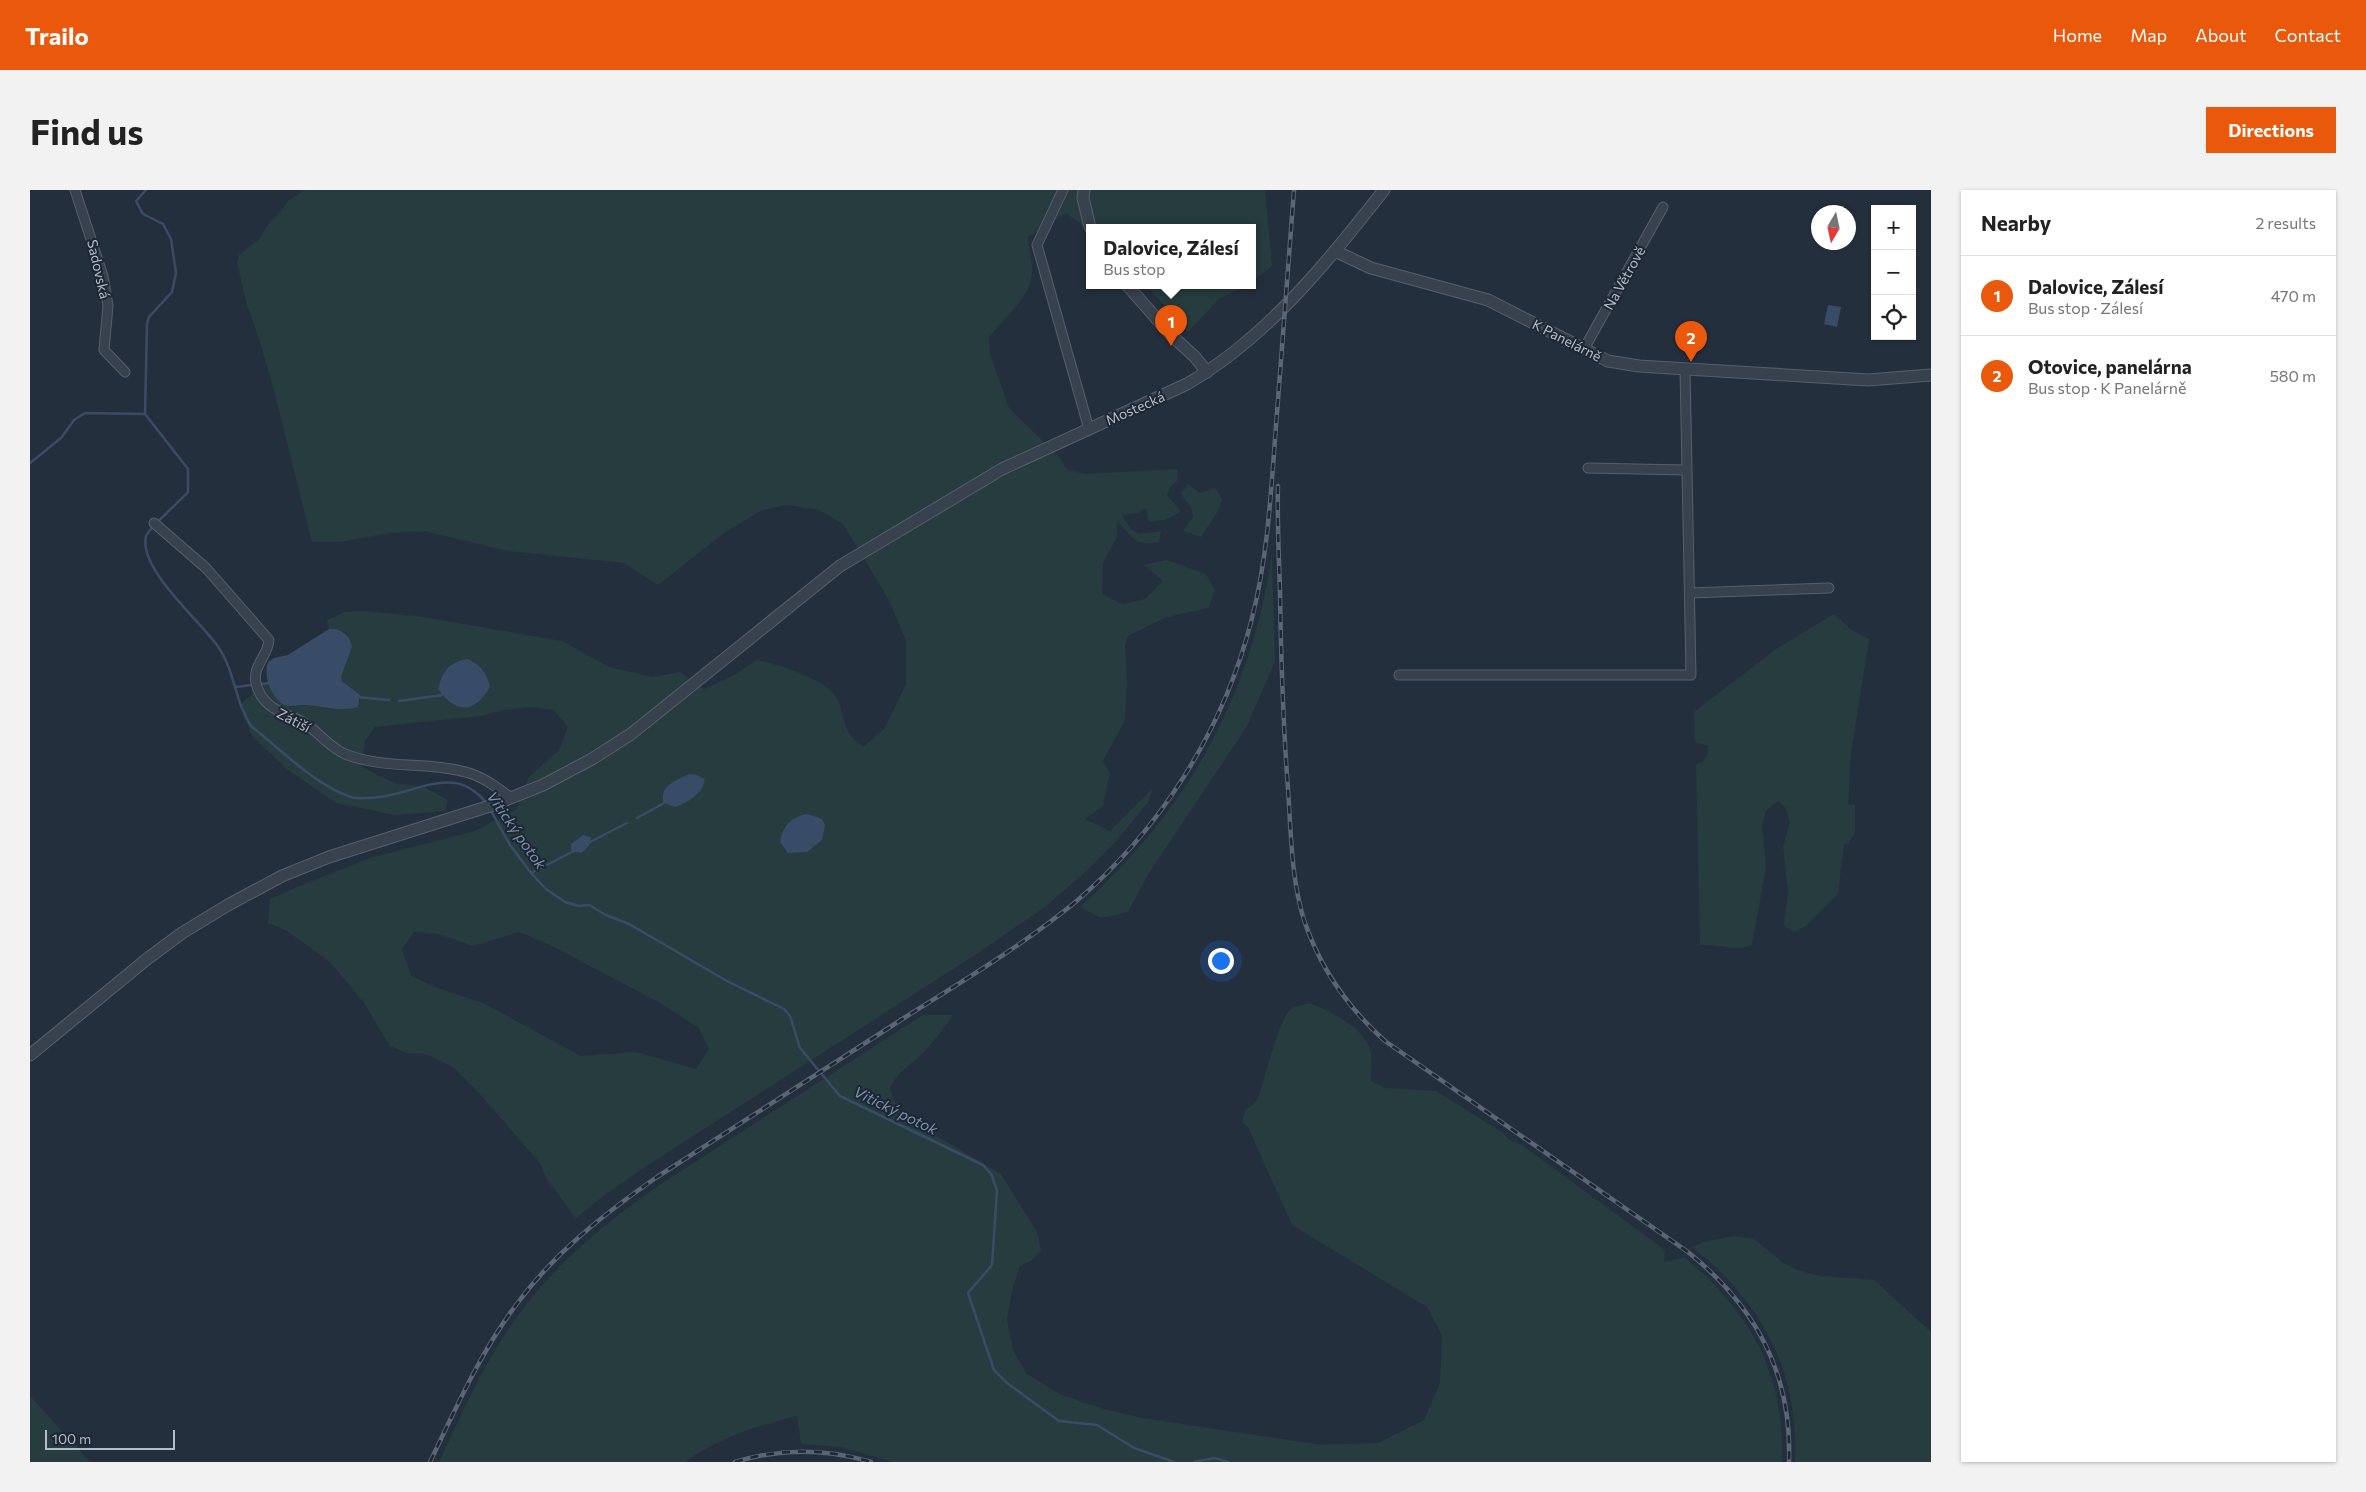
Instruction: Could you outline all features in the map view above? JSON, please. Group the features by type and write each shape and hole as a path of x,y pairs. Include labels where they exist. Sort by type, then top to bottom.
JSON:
{"street":[{"name":"Sadovská","path":"75,190 103,276 108,306 104,350 125,372"},
{"path":"1063,190 1037,245 1089,429"},
{"name":"Mostecká","path":"30,1054 168,943 243,896 282,876 329,857 512,798 567,772 631,734 840,566 1002,469 1187,384 1207,372 1285,307 1335,251 1384,190"},
{"path":"1083,194 1089,224"},
{"name":"Na Větrově","path":"1584,349 1664,207"},
{"name":"K Panelárně","path":"1335,251 1371,268 1488,300 1608,361 1868,380 1931,375"},
{"path":"1131,289 1207,372"},
{"path":"1399,675 1691,675 1685,368"},
{"path":"1588,468 1686,470"},
{"name":"Zátiší","path":"155,524 206,568 269,640 268,650 256,672 256,682 266,703 273,709 301,721 344,753 389,764 469,773 490,783 512,798"},
{"path":"1690,593 1829,588"}],"green space":[{"path":"305,190 1265,190 1272,266 1256,279 1256,224 1086,224 1086,228 1066,213 1028,237 1032,269 1028,289 1023,298 989,337 990,354 1009,408 1057,455 1068,470 1085,474 1178,469 1177,481 1170,487 1167,495 1181,511 1166,519 1149,522 1146,508 1137,513 1122,515 1130,528 1137,533 1161,531 1159,542 1144,543 1134,539 1117,521 1117,537 1103,563 1102,594 1122,604 1145,599 1163,581 1144,565 1166,560 1206,574 1215,591 1208,608 1164,618 1128,636 1125,646 1127,678 1125,720 1103,761 1110,773 1103,806 1085,819 1110,831 1153,788 1149,801 1118,839 1082,875 1045,907 975,955 648,1165 606,1194 576,1218 546,1178 540,1163 479,1093 454,1068 425,1054 407,1053 390,1046 364,1003 330,962 287,931 268,923 270,899 370,858 475,831 516,810 529,777 559,750 568,727 554,710 532,707 502,710 482,716 375,727 365,741 362,767 395,783 424,787 448,800 445,811 395,815 336,803 288,770 252,736 240,705 268,681 274,695 291,707 358,707 360,700 358,696 341,677 352,647 346,633 329,629 327,620 344,612 362,611 417,616 562,641 609,667 653,677 680,672 704,689 734,675 757,660 765,662 799,673 821,683 829,689 837,699 849,733 863,747 885,728 906,684 906,641 889,600 843,524 819,510 787,505 762,510 724,533 658,585 624,563 507,551 425,531 390,533 339,542 312,542 275,394 246,302 237,262 239,255 258,240 270,222 289,200","holes":["414,932 439,934 473,946 519,932 552,946 660,1003 699,1028 709,1049 696,1069 636,1052 581,1056 483,1003 443,990 411,976 402,949"]},
{"path":"1150,289 1240,289 1219,299 1188,332"},
{"path":"1188,484 1200,493 1215,488 1222,499 1218,511 1201,537 1183,531 1193,517 1191,508 1181,494"},
{"path":"1272,553 1275,662 1246,728 1149,873 1128,912 1101,918 1080,907 1118,870 1152,831 1182,791 1209,748 1231,703 1249,655 1262,605"},
{"path":"1835,615 1853,631 1869,639 1851,754 1848,804 1855,805 1855,832 1848,844 1844,844 1838,894 1806,926 1794,932 1784,926 1788,891 1783,847 1790,821 1785,807 1778,801 1766,811 1762,826 1766,867 1752,945 1734,947 1700,945 1696,765 1706,757 1708,745 1695,743 1694,712 1776,649"},
{"path":"1309,1003 1337,1016 1363,1036 1371,1053 1371,1081 1385,1088 1436,1091 1503,1133 1509,1140 1522,1145 1665,1250 1664,1262 1684,1257 1708,1278 1745,1323 1759,1347 1770,1373 1777,1401 1781,1430 1782,1462 893,1462 841,1447 801,1444 797,1416 724,1440 685,1462 439,1462 477,1383 510,1327 538,1290 587,1241 661,1184 923,1015 953,1015 931,1044 901,1072 890,1088 894,1101 910,1120 1001,1174 1037,1232 1041,1251 1032,1260 1020,1266 1012,1291 1007,1320 1013,1350 1026,1373 1059,1394 1097,1407 1142,1418 1322,1445 1378,1443 1424,1420 1440,1383 1442,1335 1427,1307 1292,1225 1248,1127 1242,1122 1245,1110 1258,1099 1277,1037 1287,1014 1293,1008"},
{"path":"1735,1236 1754,1239 1782,1262 1797,1270 1821,1276 1874,1280 1931,1332 1931,1462 1795,1462 1795,1429 1790,1397 1783,1368 1771,1341 1756,1315 1738,1291 1692,1247 1703,1242"},
{"path":"30,1396 90,1462 30,1462"}],"water":[{"path":"1828,305 1841,307 1837,327 1824,324"},
{"path":"329,629 341,631 351,643 352,647 341,677 342,681 360,695 358,707 341,709 283,704 275,696 269,685 267,679 268,662 274,658 288,655"},
{"path":"467,659 482,670 487,677 490,687 478,702 465,707 451,703 438,689 447,669 461,660"},
{"path":"690,774 705,779 698,793 690,800 675,807 664,803 663,797 666,788 675,781"},
{"path":"808,814 822,819 825,825 822,840 807,852 788,853 780,842 783,831 797,817"},
{"path":"583,835 591,837 585,850 581,853 571,851 571,844"}],"waterway":[{"name":"Vitický potok","path":"146,190 136,201 143,214 163,224 171,239 176,273 172,292 149,317 147,324 145,414 188,469 188,492 158,521 146,536 146,550 152,564 161,580 219,648 251,726 311,775 324,784 355,798 386,796 432,784 447,783 461,784 474,791 487,804"},
{"path":"30,463 61,438 74,420 85,413 145,414"},
{"path":"235,687 270,683"},
{"path":"399,701 442,695"},
{"path":"357,697 389,700"},
{"path":"637,818 664,803"},
{"name":"Vitický potok","path":"490,809 510,845 546,889 565,902 579,906 589,905 606,915 629,924 727,981 784,1009 790,1016 800,1048 840,1096 983,1165 991,1174 997,1190 992,1265 968,1293 994,1370 1007,1383 1059,1421 1097,1425 1134,1448 1174,1462"},
{"path":"588,843 627,823"},
{"path":"531,873 574,851"},
{"name":"Vitický potok","path":"1194,1462 1214,1458 1228,1462"}],"railway":[{"path":"430,1462 469,1381 491,1342 531,1286 563,1251 618,1205 657,1177 990,964 1053,920 1104,876 1133,845 1160,812 1184,777 1205,740 1223,702 1239,662 1257,598 1270,500 1294,190"},
{"path":"1278,486 1282,690 1292,855 1296,888 1304,920 1318,954 1336,986 1371,1028 1385,1041 1688,1252 1712,1273 1751,1319 1765,1344 1776,1371 1784,1399 1788,1430 1789,1462"},
{"path":"735,1462 752,1457 786,1452 820,1452 854,1457 871,1462"}],"place":[{"name":"Dalovice, Zálesí","path":"1171,346"},
{"name":"Otovice, panelárna","path":"1691,362"}]}
